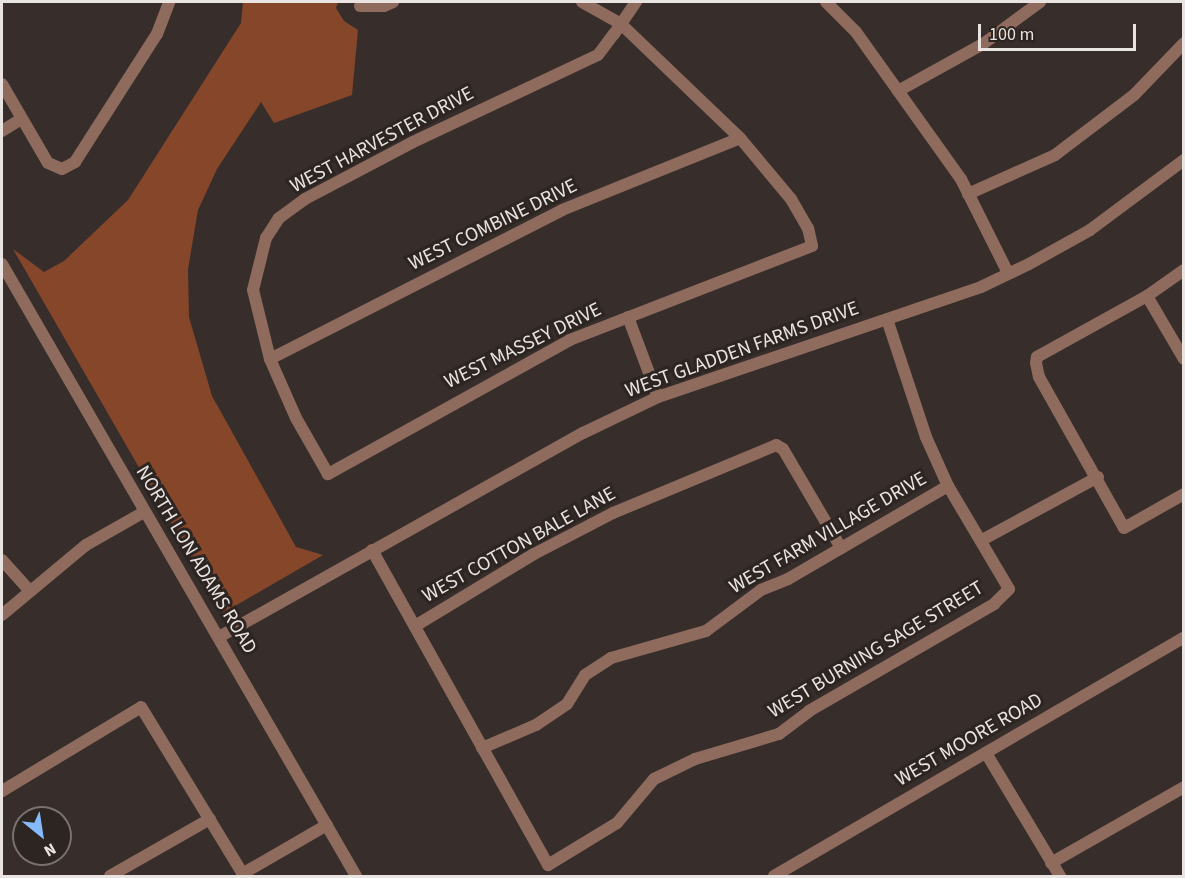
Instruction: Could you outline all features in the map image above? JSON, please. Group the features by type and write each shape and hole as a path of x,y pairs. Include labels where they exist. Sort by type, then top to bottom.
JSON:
{"street":[{"path":"2,84 48,163 63,169 75,162 157,34 169,2"},
{"path":"360,6 384,6 393,2"},
{"path":"582,2 621,24 740,138"},
{"name":"WEST HARVESTER DRIVE","path":"328,474 296,418 270,359 253,290 266,237 279,218 305,199 413,142 574,69 598,55 636,2"},
{"path":"826,2 856,32 968,194 1008,273"},
{"path":"898,91 983,44 1040,2"},
{"path":"968,194 1055,155 1134,95 1184,43"},
{"path":"2,131 21,119"},
{"name":"WEST MASSEY DRIVE","path":"328,474 570,340 812,246 808,228 791,199 740,138"},
{"name":"WEST COMBINE DRIVE","path":"270,359 562,210 740,138"},
{"name":"WEST GLADDEN FARMS DRIVE","path":"219,637 583,433 658,397 981,287 1089,230 1184,160"},
{"name":"NORTH LON ADAMS ROAD","path":"2,264 356,876"},
{"path":"1184,270 1147,296 1037,357 1038,377 1098,477 1124,528 1184,494"},
{"path":"1147,296 1184,359"},
{"path":"628,317 658,397"},
{"path":"887,319 926,438 948,486 982,540 1098,477"},
{"name":"WEST COTTON BALE LANE","path":"415,626 534,554 613,513 776,445 783,448 841,548"},
{"name":"WEST FARM VILLAGE DRIVE","path":"482,748 536,725 567,704 585,675 611,658 706,631 761,590 841,548 948,486"},
{"path":"2,615 86,545 144,512"},
{"name":"WEST BURNING SAGE STREET","path":"482,748 549,865 617,823 654,779 695,759 779,734 809,711 994,604 1009,589 982,540"},
{"path":"372,550 482,748"},
{"path":"2,560 30,591"},
{"name":"WEST MOORE ROAD","path":"774,876 1184,637"},
{"path":"2,791 141,707 243,875 327,825"},
{"path":"986,753 1060,876"},
{"path":"1051,863 1184,787"},
{"path":"110,876 210,819"}],"shaded area":[{"path":"243,2 338,2 336,8 344,21 358,30 352,95 274,123 261,102 217,169 198,210 188,269 189,317 212,396 296,547 323,555 223,613 13,249 44,272 64,261 128,200 241,23"}]}
